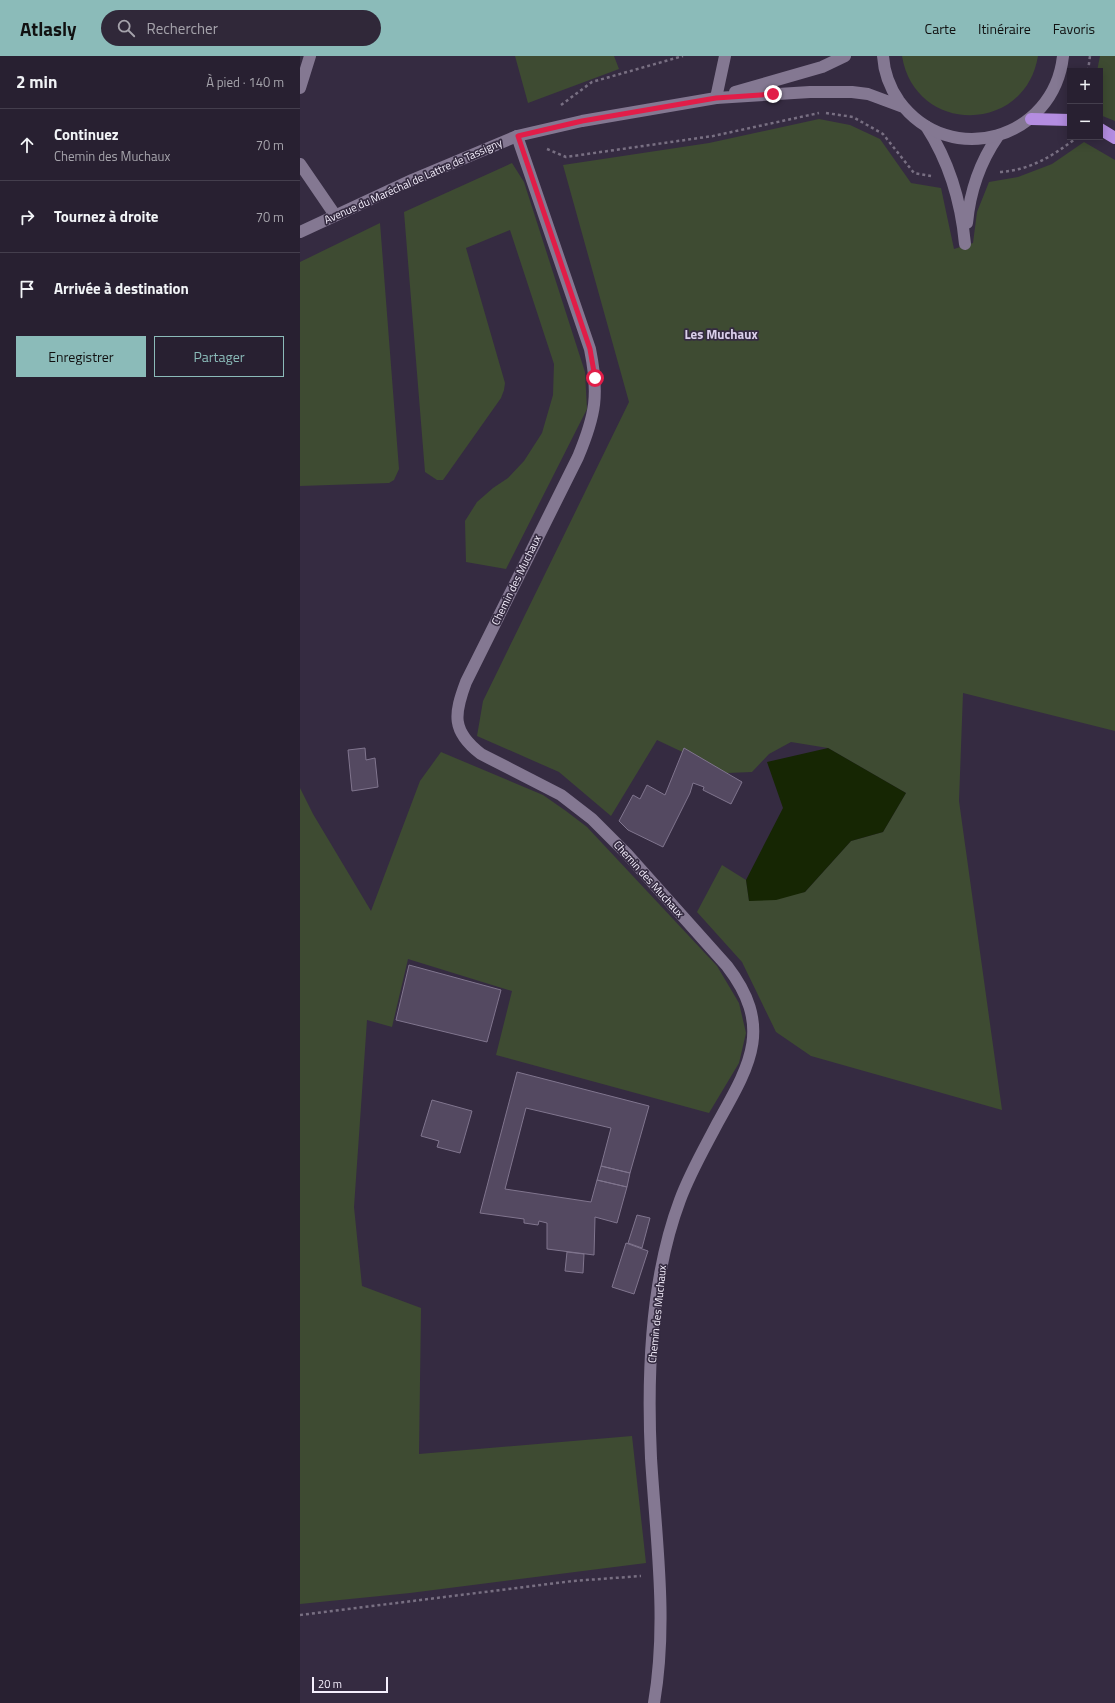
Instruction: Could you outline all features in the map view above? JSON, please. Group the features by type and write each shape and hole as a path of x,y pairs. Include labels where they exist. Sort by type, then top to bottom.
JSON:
{"highway":[{"path":"1030,119 1067,120"},
{"path":"1103,131 1115,138"}],"street":[{"path":"300,88 310,56"},
{"path":"716,98 725,56"},
{"name":"Avenue du Maréchal de Lattre de Tassigny","path":"716,98 822,67 846,56"},
{"name":"Avenue du Maréchal de Lattre de Tassigny","path":"883,56 888,79 892,89 903,107 910,114 926,126 943,134 974,139 998,136 1020,126 1030,119 1047,101 1053,91 1061,69 1063,56"},
{"name":"Avenue du Maréchal de Lattre de Tassigny","path":"300,232 335,214 412,180 518,136 582,121 716,98 810,92 852,92 868,94 903,107"},
{"path":"926,126 937,143 952,175 963,216 965,244 970,198 983,160 998,136"},
{"name":"Chemin des Muchaux","path":"518,136 590,349 596,387 595,403 592,420 578,456 466,682 457,712 457,724 462,735 470,746 481,754 561,795 578,807 607,833 722,960 739,982 747,996 754,1026 754,1041 744,1074 696,1164 680,1200 666,1242 657,1288 651,1360 650,1420 651,1457 662,1614 659,1670 654,1703"},
{"path":"300,164 335,214"}],"path":[{"path":"555,109 592,82 683,56"},
{"path":"1088,68 1090,56"},
{"path":"518,136 566,157 713,136 822,112 853,117 883,134 914,173 934,176 952,175"},
{"path":"978,173 1017,170 1048,158 1073,140"},
{"path":"300,1615 573,1581 659,1575"}],"shaded area":[{"path":"515,56 614,56 619,69 528,103"},
{"path":"902,56 1038,56 1029,82 1013,100 993,112 970,115 947,112 927,100 911,82"},
{"path":"1100,56 1115,56 1115,121 1103,116 1103,68 1098,68"},
{"path":"819,119 850,125 880,139 911,183 941,188 954,249 973,243 977,212 989,182 1018,177 1052,164 1084,142 1115,160 1115,731 963,693 959,801 1002,1110 811,1056 776,1032 742,962 697,912 722,865 746,880 749,901 805,892 851,841 883,832 906,793 828,748 791,742 769,754 752,772 727,773 657,740 611,816 559,772 477,736 483,701 629,402 563,165 709,143"},
{"path":"512,163 524,182 585,372 587,409 506,569 466,562 465,521 477,502 493,488 508,478 524,461 542,433 553,395 554,364 510,230 466,248 505,383 504,390 501,398 443,480 437,480 425,472 404,212"},
{"path":"380,223 399,469 394,480 389,483 300,486 300,262"},
{"path":"828,748 906,793 883,832 851,841 805,892 776,900 749,901 746,880 783,808 767,762"},
{"path":"441,752 543,795 587,827 717,966 739,1003 746,1033 739,1063 709,1113 496,1055 512,991 408,959 392,1027 367,1020 354,1207 362,1286 421,1308 419,1454 632,1436 646,1563 410,1593 300,1604 300,788 313,814 371,911 420,781"}],"building":[{"path":"365,748 366,760 375,758 378,787 352,791 348,750"},
{"path":"684,748 742,782 731,804 703,790 704,787 693,783 690,793 663,847 628,830 619,821 633,795 640,799 647,785 665,795"},
{"path":"409,965 501,990 487,1042 396,1020"},
{"path":"517,1072 649,1106 630,1173 601,1166 611,1128 526,1108 505,1189 591,1202 597,1180 627,1187 617,1223 595,1217 594,1255 547,1249 547,1223 539,1221 538,1225 524,1223 524,1219 480,1213"},
{"path":"432,1100 472,1111 460,1153 437,1147 439,1141 421,1136"},
{"path":"601,1166 630,1173 627,1187 597,1180"},
{"path":"637,1215 650,1218 642,1248 628,1243"},
{"path":"626,1243 648,1251 634,1294 612,1287"},
{"path":"567,1252 584,1254 583,1273 565,1271"}],"district":[{"name":"Les Muchaux","path":"721,334"}],"route":[{"path":"595,378 590,349 518,136 545,128 716,98 773,94"}]}
